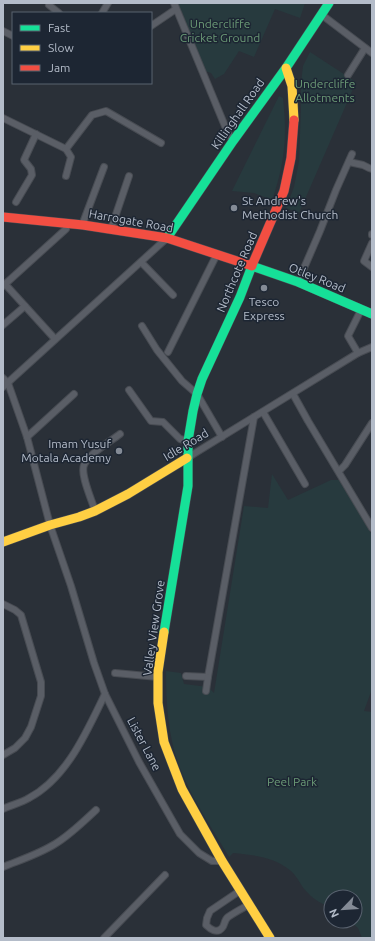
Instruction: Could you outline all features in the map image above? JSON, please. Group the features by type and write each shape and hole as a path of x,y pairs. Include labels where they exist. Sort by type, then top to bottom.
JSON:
{"main road":[{"name":"Killinghall Road","path":"167,238 286,68 329,3"},
{"name":"Northcote Road","path":"188,458 188,441 193,411 202,379 240,297 284,191 291,158 294,121 292,86 286,68"},
{"name":"Harrogate Road","path":"3,216 83,225 167,238 252,266"},
{"name":"Otley Road","path":"252,266 298,282 372,314"},
{"name":"Idle Road","path":"3,542 50,525 79,517 95,510 128,494 188,458"},
{"name":"Valley View Grove","path":"188,458 188,486 161,655 158,678 158,703 164,742 182,789 222,861"},
{"path":"222,861 270,938"}],"street":[{"path":"103,12 108,3"},
{"path":"49,5 58,12"},
{"path":"152,25 175,6 227,131 234,141"},
{"path":"322,15 372,53"},
{"path":"3,31 12,36"},
{"path":"348,75 365,48"},
{"path":"66,149 92,115 106,111 161,143"},
{"path":"3,118 66,149 71,158 66,176"},
{"path":"16,202 32,175 31,169 24,160 36,134"},
{"path":"298,282 352,154"},
{"path":"349,162 363,165 372,169"},
{"path":"83,225 104,167"},
{"path":"111,229 129,176"},
{"path":"55,339 4,285 66,229 67,223"},
{"path":"3,378 6,385 167,238"},
{"path":"372,243 364,262 372,267"},
{"path":"168,352 217,254"},
{"path":"141,262 173,295"},
{"path":"3,325 25,306"},
{"path":"358,354 348,336 361,310"},
{"path":"142,326 157,350 182,381 197,394 222,437"},
{"name":"Idle Road","path":"188,458 358,354 372,347"},
{"name":"Lister Lane","path":"6,385 27,437 50,525 105,694 139,762 180,834 199,853 212,861 222,861"},
{"path":"129,390 151,421 163,422 180,438 188,441"},
{"path":"27,437 74,394"},
{"path":"293,394 372,528"},
{"path":"263,412 305,484"},
{"path":"206,691 254,417"},
{"path":"338,471 345,465 372,423"},
{"path":"95,510 85,481 83,469 84,464 90,456 120,434"},
{"path":"3,604 15,610 20,615 41,682 41,696 31,727 25,738 16,748 3,755"},
{"path":"115,673 158,678"},
{"path":"186,676 208,678"},
{"path":"3,809 29,798 48,785 57,776 73,754 86,732 105,694"},
{"path":"3,867 54,846 70,834 96,810"},
{"path":"104,938 165,875"},
{"path":"241,890 210,911 206,925 213,931 218,931 222,928 226,919 250,904"}],"green space":[{"name":"Undercliffe Cricket Ground","path":"178,3 305,3 300,18 275,9 254,57 239,51 224,74 215,79 211,73 205,71"},
{"name":"Undercliffe Allotments","path":"310,52 356,82 299,213 286,208 294,187 299,161 301,83 303,66"},
{"name":"Undercliffe Allotments","path":"279,96 283,98 285,139 282,166 272,200 254,193 232,191"},
{"name":"Peel Park","path":"272,474 288,500 331,480 339,480 372,535 372,689 364,711 372,712 372,938 362,938 358,929 363,929 363,889 323,889 323,904 313,898 306,891 291,871 278,863 256,856 233,853 229,857 190,791 180,768 170,732 166,696 166,671 181,673 184,684 208,687 214,693 244,506 268,508"}],"traffic: fast":[{"path":"167,238 233,141 286,68 329,3"},
{"path":"164,632 188,486 188,441 197,394 202,379 240,297 253,263"},
{"path":"252,266 298,282 372,314"}],"traffic: slow":[{"path":"286,68 292,86 294,120"},
{"path":"3,542 95,511 128,494 187,458"},
{"path":"164,632 158,672 158,703 164,742 182,789 222,861 270,938"}],"traffic: jam":[{"path":"253,263 284,191 291,158 294,120"},
{"path":"3,217 83,225 167,238 252,266"}],"place":[{"name":"St Andrew's Methodist Church","path":"234,208"},
{"name":"Tesco Express","path":"264,288"},
{"name":"Imam Yusuf Motala Academy","path":"119,451"}]}
